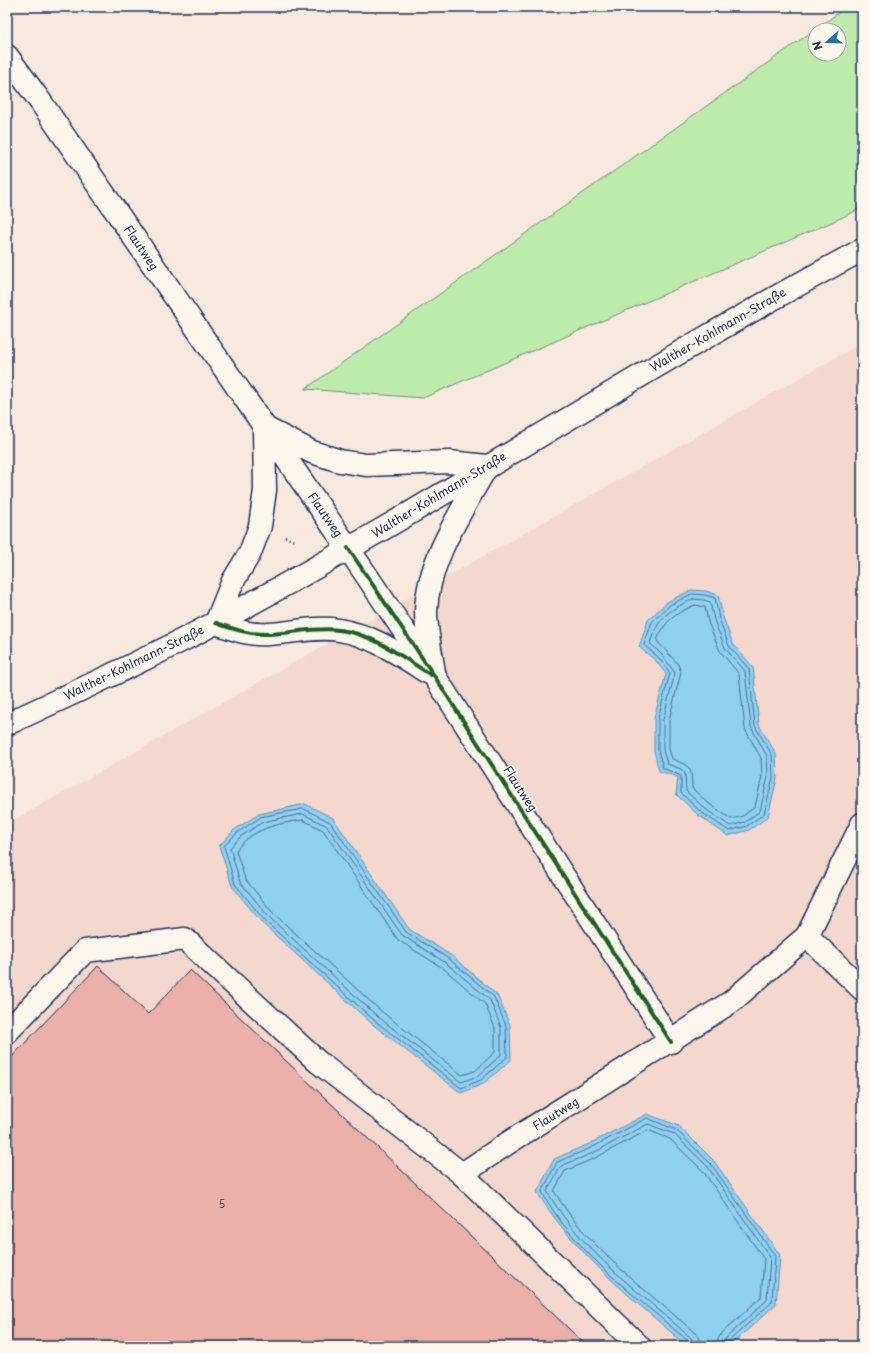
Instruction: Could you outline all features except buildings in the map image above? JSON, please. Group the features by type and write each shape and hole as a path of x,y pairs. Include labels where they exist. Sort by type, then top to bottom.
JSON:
{"main road":[{"name":"Flautweg","path":"7,56 40,101 348,548 435,677 671,1042"},
{"name":"Walther-Kohlmann-Straße","path":"7,724 152,656 216,623 348,548 765,302 862,250"},
{"path":"264,427 312,452 340,461 366,465 449,462 486,466 446,541 433,574 426,612 435,677 378,641 339,630 298,631 268,635 241,632 216,623 233,581 250,553 260,526 265,490 264,427"},
{"path":"862,824 807,936 862,989"},
{"name":"Flautweg","path":"462,1174 508,1143 671,1042 731,1002 807,936"},
{"path":"7,1032 85,950 185,939 318,1062 462,1174 639,1346"}],"shaded area":[{"path":"862,343 862,1346 7,1346 7,824"}],"green space":[{"path":"847,7 862,7 862,208 423,398 305,389 807,35 807,62 847,62 847,22 826,22"}],"water":[{"path":"691,590 706,591 718,595 723,617 733,644 753,667 759,725 776,754 777,778 768,817 749,830 728,836 698,815 676,794 678,777 659,771 654,751 654,718 666,674 656,661 639,647 648,620 667,602"},
{"path":"305,804 333,818 409,929 452,956 497,995 510,1025 511,1060 483,1084 461,1093 371,1023 262,923 232,886 219,846 234,830 259,814"},
{"path":"647,1114 679,1126 714,1161 780,1255 776,1304 730,1346 687,1346 625,1293 587,1255 552,1214 537,1192 554,1159 589,1144"}],"cycle path":[{"path":"348,548 435,677 671,1042"},
{"path":"216,623 255,634 322,629 352,632 376,641 431,675"}]}
